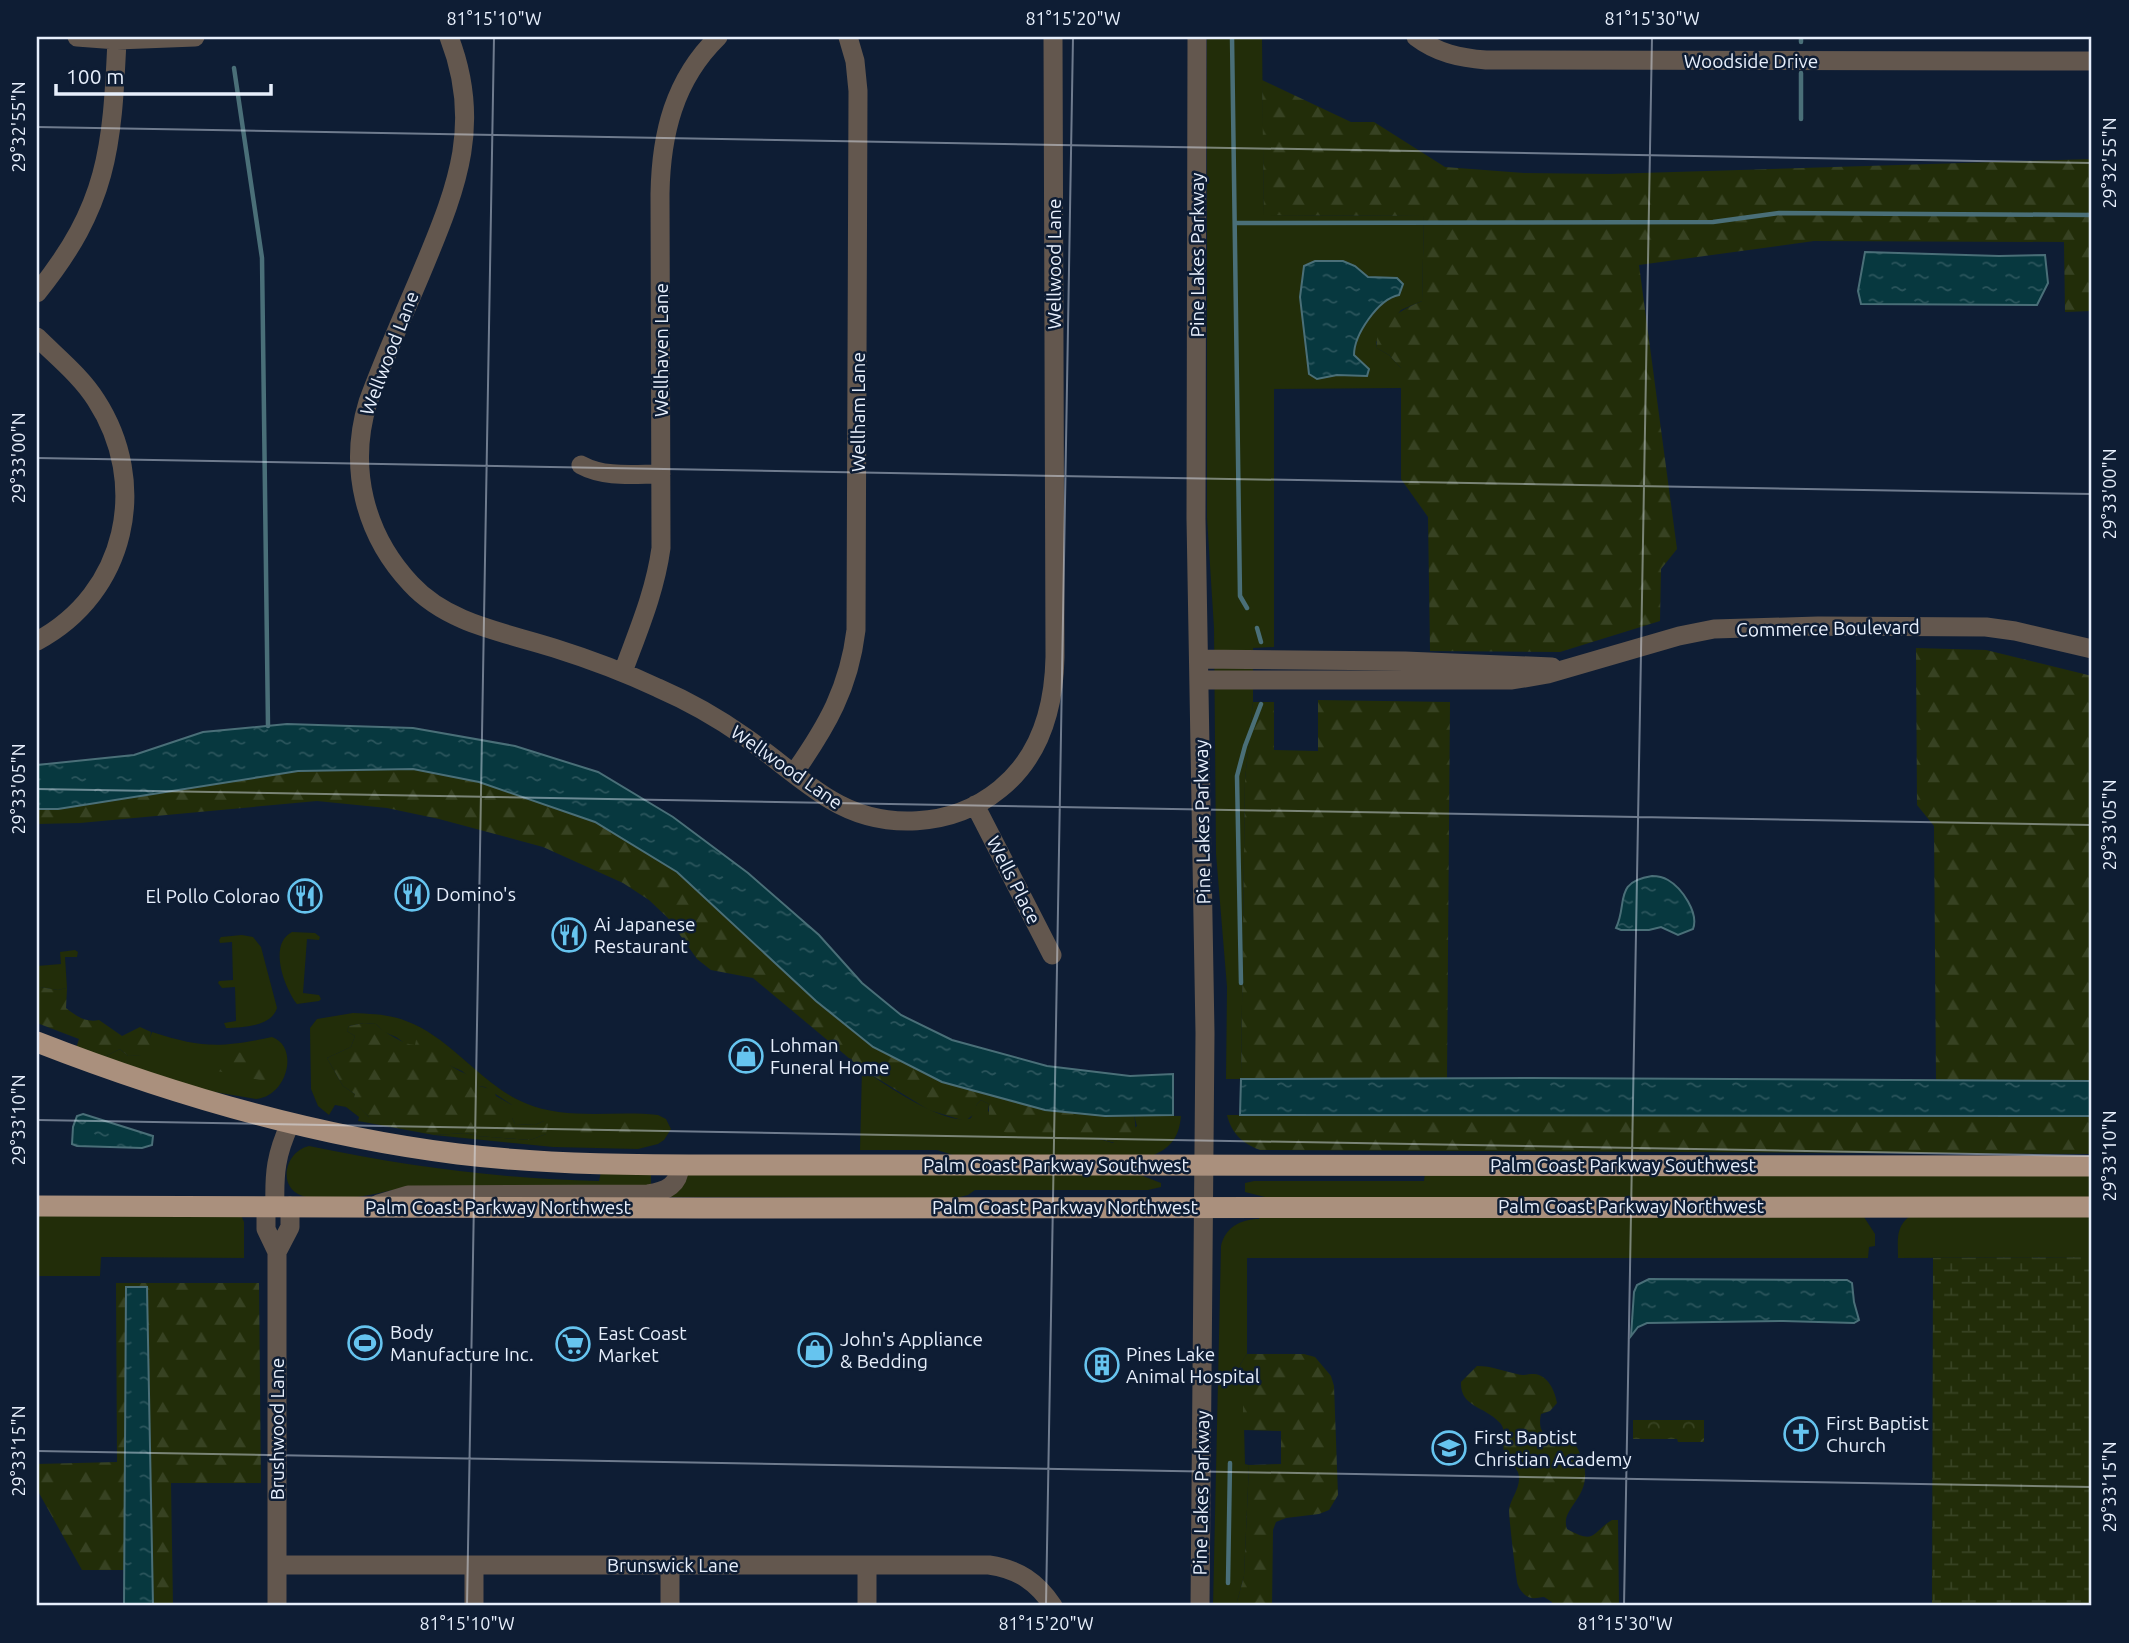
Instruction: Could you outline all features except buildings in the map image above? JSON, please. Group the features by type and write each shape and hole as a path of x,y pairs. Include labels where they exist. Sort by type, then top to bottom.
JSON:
{"main road":[{"name":"Palm Coast Parkway Southwest","path":"37,1042 161,1087 290,1124 386,1143 493,1158 570,1164 2092,1166"},
{"name":"Palm Coast Parkway Northwest","path":"37,1206 2092,1207"}],"street":[{"path":"77,37 117,40 195,37"},
{"name":"Wellwood Lane","path":"449,37 460,69 464,99 461,160 449,205 365,412 359,457 361,488 375,530 397,567 414,587 435,604 477,625 562,650 622,672 696,707 744,736 838,804 863,815 884,820 933,819 975,806 1006,784 1028,758 1046,721 1053,690 1053,37"},
{"name":"Wellhaven Lane","path":"622,672 648,606 660,548 662,154 670,114 678,92 693,66 718,37"},
{"name":"Wellham Lane","path":"794,773 822,733 838,702 851,661 856,630 858,90 855,61 848,37"},
{"name":"Pine Lakes Parkway","path":"1197,37 1196,519 1205,1165 1200,1606"},
{"name":"Woodside Drive","path":"1416,37 1444,53 1486,60 2092,61"},
{"path":"37,293 73,244 96,197 106,165 117,40"},
{"path":"37,337 83,384 105,416 121,455 126,499 119,542 103,576 79,608 37,641"},
{"path":"581,465 607,474 661,474"},
{"name":"Commerce Boulevard","path":"1199,680 1488,682 1530,678 1679,636 1714,629 1818,626 1986,627 2036,635 2092,649"},
{"name":"Commerce Boulevard","path":"1199,659 1516,664 1567,668"},
{"name":"Wells Place","path":"975,806 1052,955"},
{"name":"Brushwood Lane","path":"277,1606 277,1252 290,1227 277,1206 276,1162 280,1145 290,1124"},
{"path":"370,1206 408,1195 648,1194 667,1190 673,1185 680,1165"},
{"path":"670,1564 670,1606"},
{"name":"Brunswick Lane","path":"277,1565 1000,1567 1027,1578 1042,1591 1053,1606"},
{"path":"474,1565 474,1606"},
{"path":"867,1565 867,1606"}],"green space":[{"path":"1207,37 1262,37 1264,215 1424,216 1422,301 1401,310 1376,342 1377,348 1389,355 1401,368 1401,388 1274,389 1274,647 1253,648 1253,702 1245,780 1241,1079 1226,1079 1227,987 1216,854 1214,628 1207,518"},
{"path":"1262,80 1351,122 1374,122 1445,167 1524,173 1609,174 2092,159 2092,311 2065,312 2064,242 1814,241 1639,265 1677,549 1661,569 1660,621 1560,652 1430,651 1428,517 1401,479 1401,368 1389,355 1377,348 1377,339 1385,324 1422,301 1424,216 1264,215"},
{"path":"1916,648 1986,650 2092,676 2092,1081 1936,1080 1934,826 1917,805"},
{"path":"1318,700 1450,702 1447,1079 1241,1079 1245,780 1253,702 1274,702 1274,750 1318,751"},
{"path":"413,769 479,782 532,798 595,822 632,843 677,872 816,1001 873,1047 942,1082 1045,1110 1134,1116 1133,1136 1123,1145 1096,1138 1054,1141 1019,1138 992,1127 989,1104 981,1100 974,1114 965,1121 929,1110 862,1069 753,978 711,970 697,959 668,918 649,900 623,883 543,847 387,808 317,801 80,823 37,824 37,809 59,809 298,771"},
{"path":"292,932 315,933 320,937 319,940 307,939 303,993 319,995 319,1001 297,1004 283,977 281,946"},
{"path":"221,937 253,937 261,947 277,1008 269,1019 263,1022 226,1028 224,1023 236,1021 235,987 222,988 218,983 233,980 232,942 220,943 219,940"},
{"path":"60,952 78,952 77,957 65,957 67,988 37,989 37,966 61,964"},
{"path":"40,987 58,990 67,988 66,1008 85,1020 99,1020 122,1036 140,1027 151,1032 150,1041 156,1046 155,1055 128,1056 120,1049 102,1058 76,1048 79,1039 37,1023 37,989"},
{"path":"353,1013 393,1017 422,1029 438,1038 494,1085 525,1103 557,1112 658,1115 666,1119 671,1129 658,1144 638,1149 553,1147 434,1135 465,1133 530,1140 546,1134 544,1121 535,1125 515,1124 512,1105 485,1087 479,1086 462,1071 415,1046 407,1045 384,1032 376,1024 364,1023 349,1026 347,1031 355,1036 351,1047 327,1058 343,1086 355,1094 354,1102 369,1117 369,1123 358,1121 359,1117 346,1107 335,1105 329,1115 318,1106 311,1089 310,1028 317,1019"},
{"path":"376,1024 394,1037 415,1045 416,1040 426,1036 437,1055 460,1071 477,1078 479,1086 494,1090 496,1096 512,1105 515,1124 535,1125 544,1121 548,1124 546,1134 530,1140 465,1133 434,1135 369,1123 369,1117 353,1102 355,1094 343,1086 327,1058 351,1047 355,1036 347,1031 349,1026"},
{"path":"152,1032 211,1045 272,1037 281,1042 286,1051 286,1071 276,1090 256,1099 179,1086 102,1058 120,1049 128,1056 155,1054 149,1041"},
{"path":"231,1051 249,1054 261,1064 275,1068 276,1076 265,1081 217,1071 215,1062 219,1055"},
{"path":"862,1069 915,1102 947,1117 971,1118 981,1100 989,1104 988,1111 1019,1138 1096,1138 1113,1143 1137,1126 1134,1116 1181,1116 1180,1124 1172,1142 1162,1151 1148,1157 962,1158 937,1150 860,1150"},
{"path":"1227,1115 2092,1116 2092,1154 1260,1150 1239,1137"},
{"path":"581,1118 640,1119 643,1129 639,1133 586,1134 578,1132 575,1122"},
{"path":"309,1146 381,1160 526,1178 599,1181 601,1172 651,1173 651,1186 392,1190 359,1197 309,1198 300,1195 288,1184 287,1169 295,1154"},
{"path":"687,1173 1135,1173 1161,1183 1161,1187 1148,1190 975,1190 956,1198 669,1197"},
{"path":"1425,1173 2092,1173 2092,1199 1269,1198 1245,1192 1245,1183 1254,1181 1424,1181"},
{"path":"37,1214 241,1215 244,1222 244,1258 101,1257 100,1276 37,1276"},
{"path":"1259,1214 1864,1217 1875,1234 1875,1246 1869,1247 1868,1258 1247,1258 1247,1354 1240,1365 1245,1464 1249,1465 1244,1576 1236,1606 1213,1606 1221,1246 1226,1234 1234,1226 1259,1219"},
{"path":"2092,1214 2092,1257 1898,1258 1900,1230 1910,1216"},
{"path":"2092,1257 2092,1606 1932,1606 1933,1258"},
{"path":"116,1283 259,1283 261,1483 171,1483 173,1606 153,1606 147,1287 126,1287 124,1570 82,1570 39,1493 37,1464 117,1462"},
{"path":"1247,1354 1304,1354 1315,1357 1331,1376 1334,1386 1338,1495 1329,1510 1276,1522 1273,1530 1272,1606 1236,1606 1244,1576 1249,1465 1281,1464 1281,1431 1243,1430 1240,1365"},
{"path":"1477,1366 1519,1375 1539,1375 1550,1384 1557,1403 1550,1411 1541,1414 1541,1430 1549,1437 1575,1444 1583,1461 1585,1475 1583,1487 1566,1520 1567,1529 1588,1537 1612,1520 1618,1520 1619,1606 1553,1606 1552,1602 1544,1597 1529,1597 1520,1589 1509,1510 1518,1487 1519,1475 1504,1452 1502,1426 1464,1397 1461,1382"},
{"path":"1633,1420 1704,1420 1704,1442 1633,1439"}],"water":[{"path":"1865,252 2045,255 2048,283 2037,305 1861,304 1858,291"},
{"path":"1315,261 1343,261 1355,266 1368,277 1397,278 1403,284 1399,295 1376,310 1358,338 1354,355 1369,369 1367,376 1337,375 1317,379 1309,374 1300,297 1304,266"},
{"path":"287,724 413,728 515,746 598,772 673,817 748,873 819,935 862,983 901,1015 952,1040 1047,1066 1130,1076 1173,1074 1173,1115 1105,1116 1045,1110 942,1082 873,1047 816,1001 677,872 595,822 479,782 413,769 298,771 58,809 37,809 37,765 134,755 203,732"},
{"path":"1652,876 1668,880 1684,895 1694,916 1693,929 1678,935 1661,927 1649,930 1616,928 1627,888 1640,879"},
{"path":"1241,1079 2092,1081 2092,1116 1240,1115"},
{"path":"83,1114 153,1136 152,1145 142,1148 72,1144 77,1116"},
{"path":"1649,1279 1847,1280 1852,1283 1859,1320 1854,1323 1647,1323 1638,1327 1631,1336 1634,1292 1637,1285"},
{"path":"126,1287 147,1287 153,1606 124,1606"}],"waterway":[{"path":"1232,37 1240,596 1247,608"},
{"path":"1801,37 1801,42"},
{"path":"234,68 262,258 268,726"},
{"path":"1801,73 1801,119"},
{"path":"1235,223 1713,222 1779,213 2092,215"},
{"path":"1257,628 1261,642"},
{"path":"1241,983 1237,776 1261,704"},
{"path":"1228,1583 1230,1463"}],"place":[{"name":"Domino's","path":"412,894"},
{"name":"El Pollo Colorao","path":"305,896"},
{"name":"Ai Japanese Restaurant","path":"569,935"},
{"name":"Lohman Funeral Home","path":"746,1056"},
{"name":"Body Manufacture Inc.","path":"365,1343"},
{"name":"East Coast Market","path":"573,1344"},
{"name":"John's Appliance & Bedding","path":"815,1350"},
{"name":"Pines Lake Animal Hospital","path":"1102,1365"},
{"name":"First Baptist Church","path":"1801,1434"},
{"name":"First Baptist Christian Academy","path":"1449,1448"}]}
